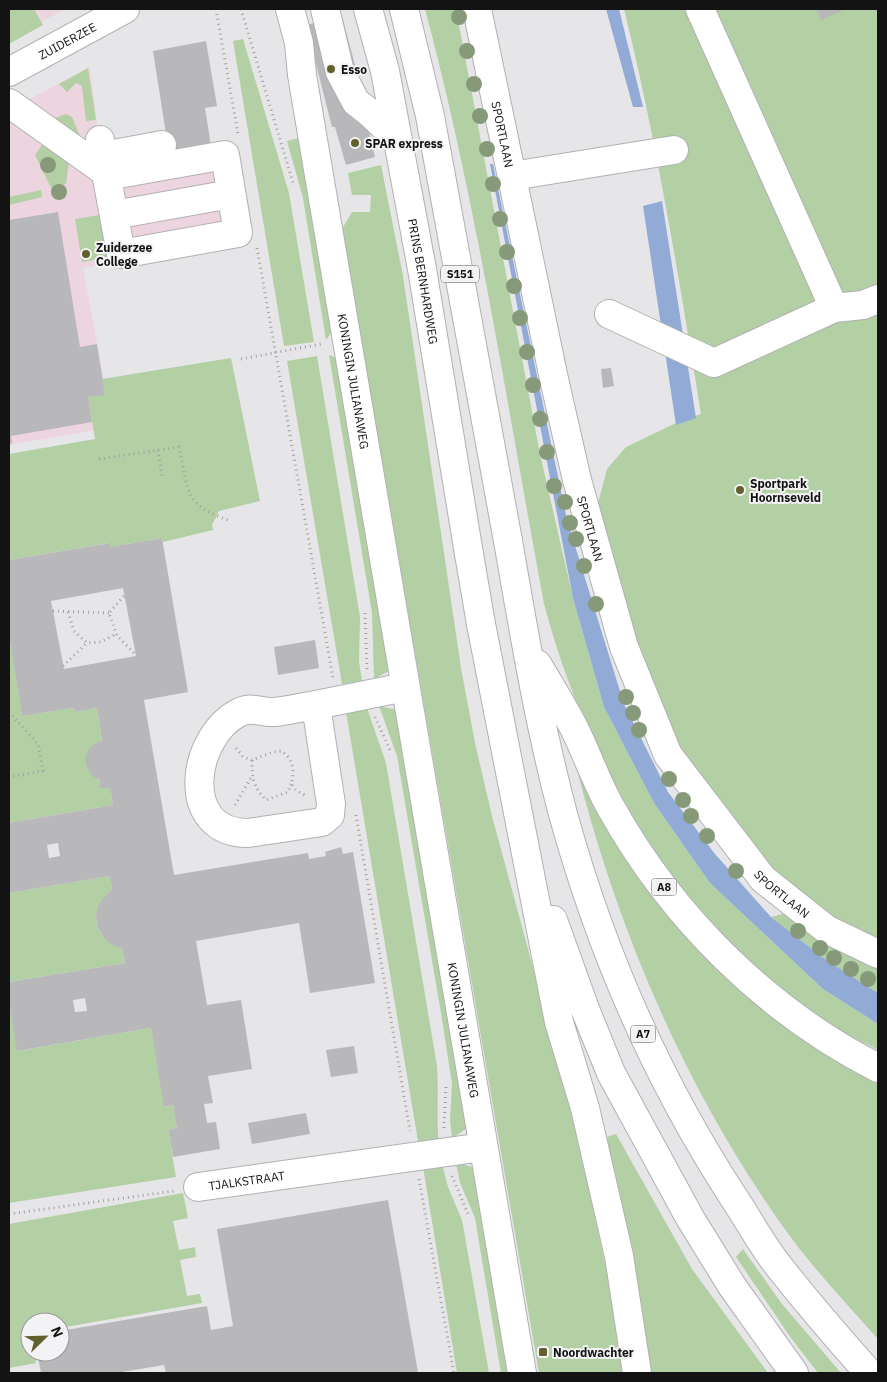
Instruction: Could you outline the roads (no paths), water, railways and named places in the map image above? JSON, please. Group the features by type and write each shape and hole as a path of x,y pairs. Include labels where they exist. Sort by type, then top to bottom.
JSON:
{"main road":[{"name":"ZUIDERZEE","path":"9,72 125,9"},
{"name":"KONINGIN JULIANAWEG","path":"272,9 302,75"},
{"name":"KONINGIN JULIANAWEG","path":"290,9 299,43 302,75 522,1373"},
{"path":"325,9 340,72 356,102 398,140"},
{"name":"PRINS BERNHARDWEG","path":"368,9 385,71 398,140 440,374 469,554 512,780"},
{"name":"S151","path":"404,9 430,116 526,643"},
{"name":"SPORTLAAN","path":"477,9 554,379 597,556 624,647 668,756 762,879 826,929 878,954"},
{"path":"700,9 834,308"},
{"path":"9,103 109,184 232,195 109,184"},
{"path":"109,184 162,145"},
{"path":"512,176 674,150"},
{"path":"609,314 714,363 834,308 863,305 878,299"},
{"name":"A8","path":"526,643 574,728 590,767 611,808 638,852 682,911 715,948 767,994 838,1044 878,1068"},
{"name":"A7","path":"526,643 542,727 563,814 587,893 614,969 661,1074 701,1147 772,1258 822,1320 869,1373"},
{"path":"316,704 331,804 330,815 322,822 248,834 236,833 210,817 202,803 198,787 206,746 230,719 240,712 252,708 273,712 405,687"},
{"path":"512,780 558,1022 585,1108 619,1256 637,1373"},
{"path":"512,780 562,946 611,1073 690,1218 732,1286 794,1373"},
{"name":"TJALKSTRAAT","path":"198,1187 483,1147"}],"water":[{"path":"606,9 619,9 643,107 633,107"},
{"path":"490,164 493,164 567,520 624,704 668,792 715,854 771,917 826,960 878,993 878,1024 823,989 710,883 654,803 604,707 573,598"},
{"path":"662,201 696,418 676,425 643,206"}],"place":[{"name":"Esso","path":"331,69"},
{"name":"SPAR express","path":"355,143"},
{"name":"Zuiderzee College","path":"86,254"},
{"name":"Sportpark Hoornseveld","path":"740,490"},
{"name":"Noordwachter","path":"543,1352"}]}
